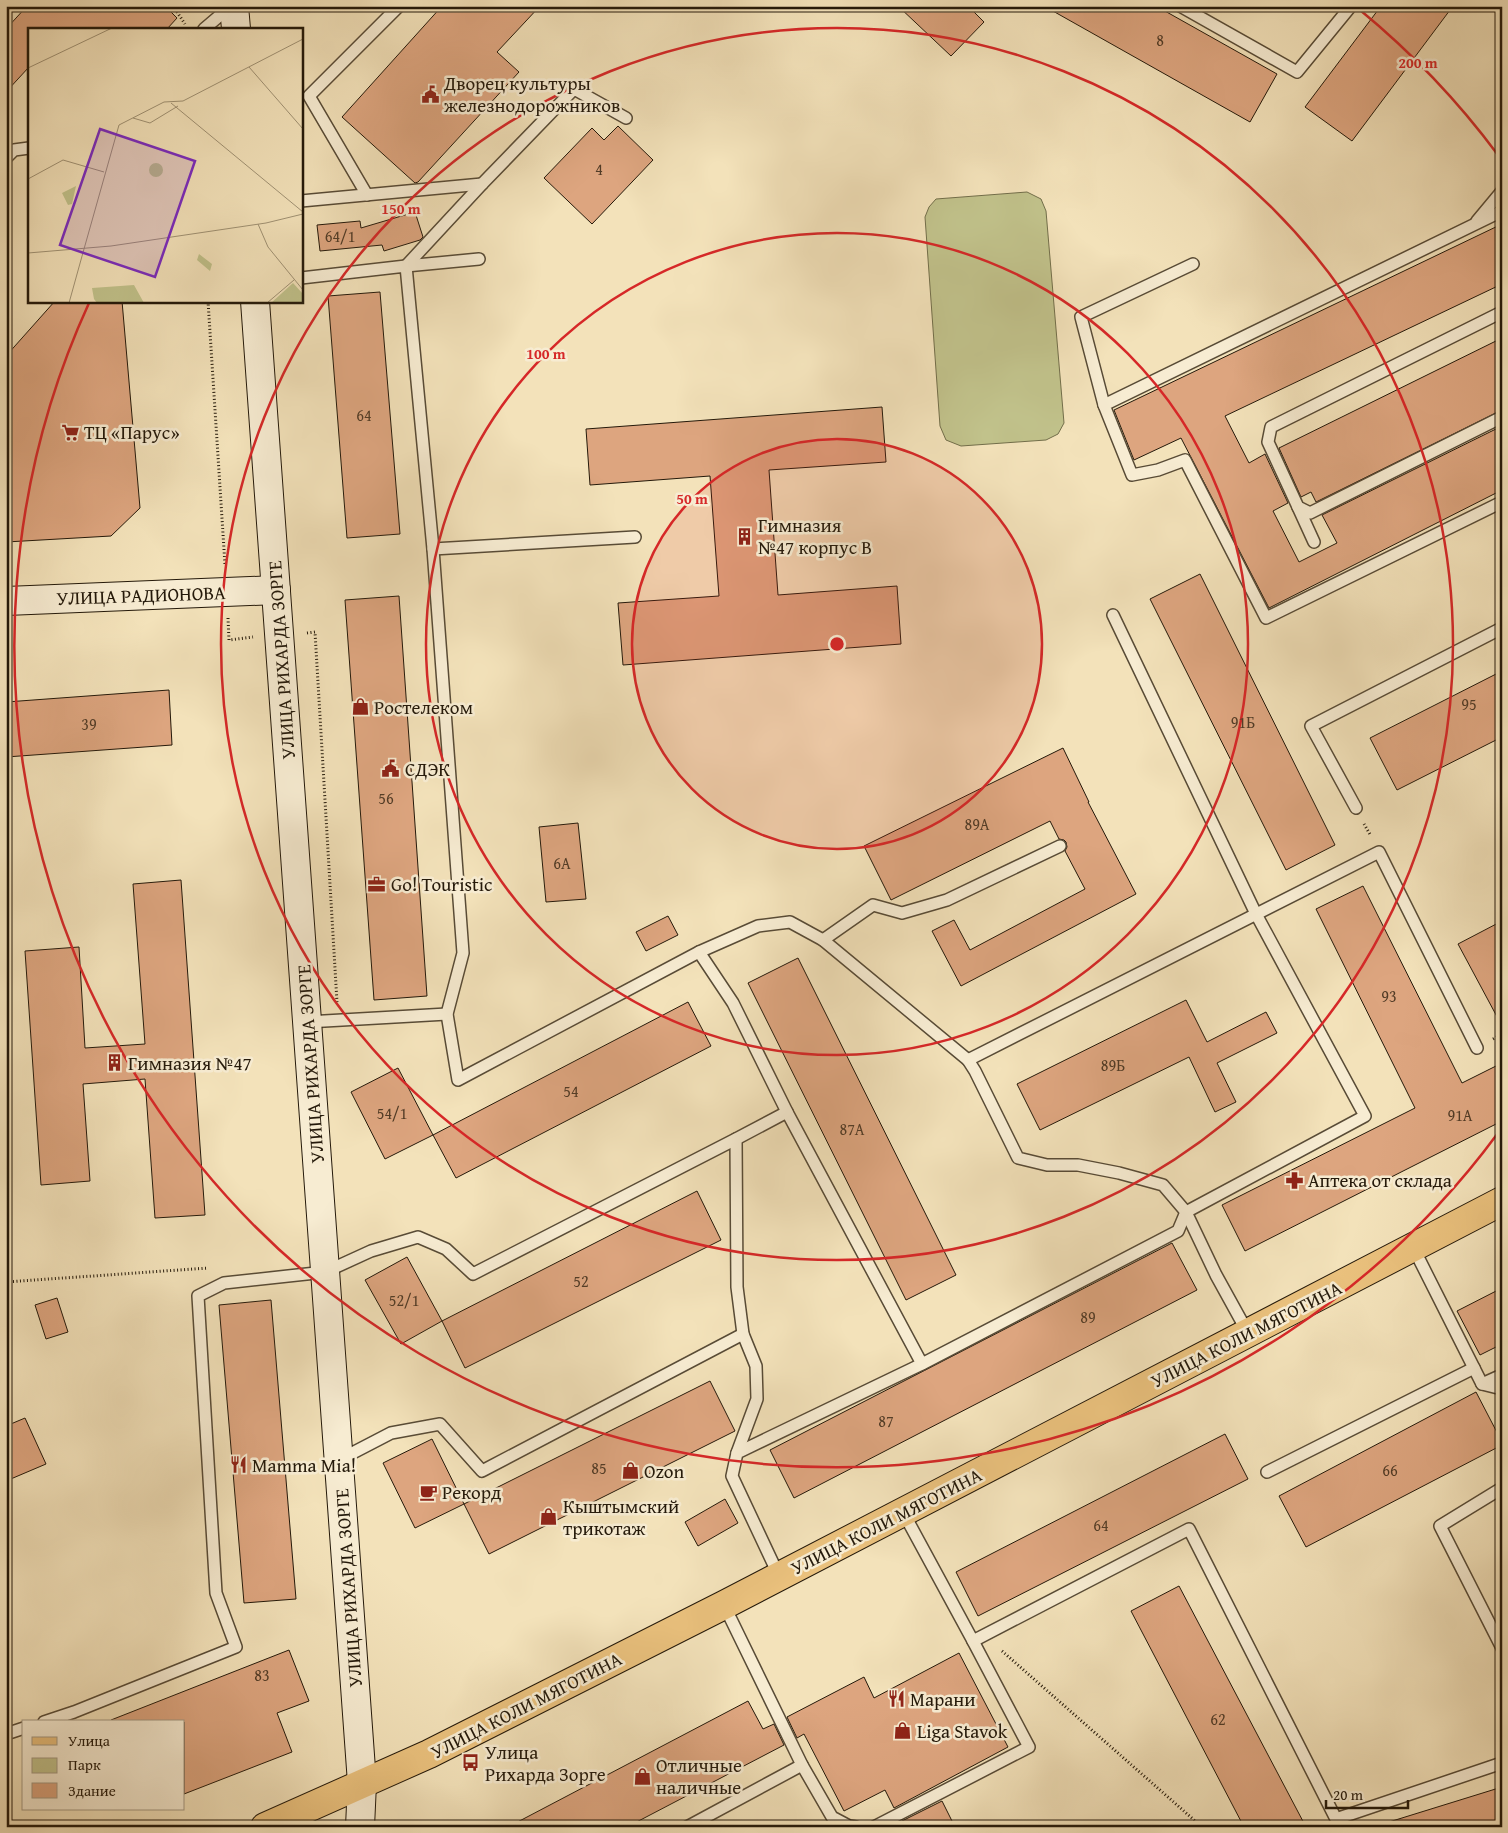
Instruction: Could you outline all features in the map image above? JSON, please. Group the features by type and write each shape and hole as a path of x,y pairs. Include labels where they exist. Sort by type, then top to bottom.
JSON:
{"main road":[{"path":"233,6 236,28"},
{"name":"УЛИЦА РИХАРДА ЗОРГЕ","path":"255,302 362,1783 360,1827"},
{"name":"УЛИЦА РАДИОНОВА","path":"6,601 276,590"},
{"name":"УЛИЦА КОЛИ МЯГОТИНА","path":"265,1827 429,1754 724,1605 1502,1201"}],"lane":[{"path":"205,28 233,6"},
{"path":"367,195 309,96 399,6"},
{"path":"1180,6 1297,72 1351,6"},
{"path":"626,118 574,89 406,266 433,549 463,953 447,1014 458,1080 699,952 758,926 790,922 823,940 968,1060 1018,1158 1047,1166 1078,1165 1119,1173 1163,1185 1186,1212 1216,1275 1248,1333"},
{"path":"6,158 14,150 28,148"},
{"path":"302,201 482,184"},
{"path":"1476,223 1502,191"},
{"path":"1104,405 1502,211"},
{"path":"302,278 479,259"},
{"path":"1192,264 1081,317 1104,405 1132,476 1158,470 1185,460 1266,618 1502,502"},
{"path":"1314,542 1268,442 1272,427 1502,312"},
{"path":"1298,507 1310,513 1502,417"},
{"path":"433,549 635,537"},
{"path":"737,1453 922,1364 1178,1231 1186,1212 1365,1116 1256,914 1113,615"},
{"path":"1356,808 1312,726 1502,628"},
{"path":"823,940 874,905 902,913 947,900 1060,846"},
{"path":"968,1060 1379,852 1477,1048"},
{"path":"699,952 733,1003 787,1112 922,1364"},
{"path":"307,1022 447,1014"},
{"path":"50,1720 210,1659 236,1647 216,1593 198,1296 224,1284 325,1272 371,1251 418,1237 446,1248 473,1274 787,1112"},
{"path":"736,1139 737,1287 743,1334 756,1366 757,1399 737,1453 732,1476 779,1576"},
{"path":"1413,1247 1482,1384 1502,1389"},
{"path":"338,1460 391,1433 440,1424 482,1471 743,1334"},
{"path":"1267,1472 1474,1368"},
{"path":"1482,1384 1502,1375"},
{"path":"1502,1488 1440,1526 1502,1648"},
{"path":"874,1827 1029,1747 904,1512"},
{"path":"973,1641 1189,1529 1335,1823 1502,1763"},
{"path":"724,1605 802,1765 832,1817 849,1826 856,1827"},
{"path":"6,1734 22,1729"},
{"path":"687,1827 802,1765"}],"path":[{"path":"173,6 187,28"},
{"path":"1356,808 1379,852"},
{"path":"6,1282 215,1267"},
{"path":"984,1635 1202,1827"}],"green space":[{"path":"1027,192 1041,199 1046,211 1064,423 1058,434 1046,440 961,446 946,440 940,426 925,217 929,207 936,199"}],"building":[{"path":"27,6 165,6 177,18 168,28 28,28 28,68 6,92 6,29"},
{"name":"Дворец культуры железнодорожников","path":"442,6 540,6 497,52 519,72 418,182 415,183 342,117"},
{"path":"898,6 968,6 984,22 951,56"},
{"path":"1044,6 1156,6 1277,74 1250,122"},
{"path":"1381,6 1453,6 1352,141 1305,107"},
{"path":"618,126 653,160 592,224 544,178 592,128 604,140"},
{"path":"415,212 423,237 420,240 384,251 382,245 320,251 317,225 360,221 361,228"},
{"path":"1502,224 1502,284 1225,416 1249,463 1265,454 1288,503 1273,511 1299,562 1337,543 1322,515 1502,426 1502,490 1269,608 1181,438 1134,460 1114,410"},
{"path":"380,292 400,534 347,538 328,296"},
{"name":"ТЦ «Парус»","path":"54,302 122,302 140,508 111,536 6,542 6,356"},
{"path":"1502,338 1502,410 1316,502 1311,492 1301,497 1279,448"},
{"name":"Гимназия №47 корпус В","path":"882,407 886,462 769,470 778,595 897,586 901,644 623,665 618,603 719,596 710,476 590,485 586,429"},
{"path":"1200,574 1335,845 1286,870 1150,599"},
{"path":"399,596 427,996 374,1000 345,600"},
{"path":"1502,671 1502,737 1397,790 1370,738"},
{"path":"169,690 172,745 6,757 6,702"},
{"path":"1063,748 1088,802 1136,894 961,986 932,931 954,920 970,950 1085,889 1065,851 1067,847 1066,842 1059,839 1050,821 891,900 864,846"},
{"path":"578,823 586,899 546,902 539,827"},
{"name":"Гимназия №47","path":"181,880 205,1215 155,1218 145,1079 83,1084 90,1181 41,1185 25,951 79,947 85,1048 145,1044 133,884"},
{"path":"1363,886 1462,1083 1502,1063 1502,1121 1245,1251 1222,1205 1415,1108 1316,909"},
{"path":"668,916 678,935 646,951 636,932"},
{"path":"1502,921 1502,1026 1458,944"},
{"path":"798,958 956,1275 906,1300 748,983"},
{"path":"1186,1000 1207,1042 1266,1012 1277,1033 1217,1063 1236,1102 1215,1112 1189,1057 1040,1130 1017,1084"},
{"path":"688,1002 711,1046 456,1178 433,1135"},
{"path":"398,1068 433,1135 385,1159 351,1092"},
{"path":"697,1191 721,1240 465,1368 442,1321"},
{"path":"1172,1243 1197,1290 794,1498 770,1450"},
{"path":"407,1257 442,1321 401,1344 365,1280"},
{"path":"1502,1288 1502,1344 1480,1355 1457,1311"},
{"path":"57,1298 68,1332 46,1339 35,1305"},
{"path":"271,1300 296,1599 244,1603 219,1305"},
{"path":"710,1381 735,1431 489,1554 464,1504"},
{"path":"1476,1392 1502,1445 1306,1547 1279,1496"},
{"path":"25,1418 46,1464 6,1481 6,1426"},
{"path":"1225,1434 1248,1479 978,1616 956,1572"},
{"path":"432,1439 464,1504 415,1528 383,1463"},
{"path":"725,1499 738,1523 698,1546 685,1522"},
{"path":"1179,1586 1306,1827 1244,1827 1131,1611"},
{"path":"289,1650 309,1701 277,1713 292,1752 185,1794 185,1720 111,1720"},
{"path":"959,1653 1008,1747 894,1808 885,1790 844,1811 804,1734 797,1738 787,1717 864,1677 874,1698"},
{"path":"748,1701 763,1729 774,1724 784,1745 627,1827 508,1827"},
{"path":"1502,1787 1502,1827 1390,1827 1389,1822"},
{"path":"942,1801 955,1827 904,1827 902,1821"}],"place":[{"name":"Дворец культуры железнодорожников","path":"430,94"},
{"name":"ТЦ «Парус»","path":"70,432"},
{"name":"Гимназия №47 корпус В","path":"744,536"},
{"name":"Ростелеком","path":"360,707"},
{"name":"СДЭК","path":"391,769"},
{"name":"Go! Touristic","path":"377,884"},
{"name":"Гимназия №47","path":"114,1063"},
{"name":"Аптека от склада","path":"1294,1180"},
{"name":"Mamma Mia!","path":"238,1465"},
{"name":"Ozon","path":"630,1471"},
{"name":"Рекорд","path":"428,1492"},
{"name":"Кыштымский трикотаж","path":"549,1517"},
{"name":"Марани","path":"896,1699"},
{"name":"Liga Stavok","path":"903,1731"},
{"name":"Улица Рихарда Зорге","path":"471,1763"},
{"name":"Отличные наличные","path":"642,1776"}]}
